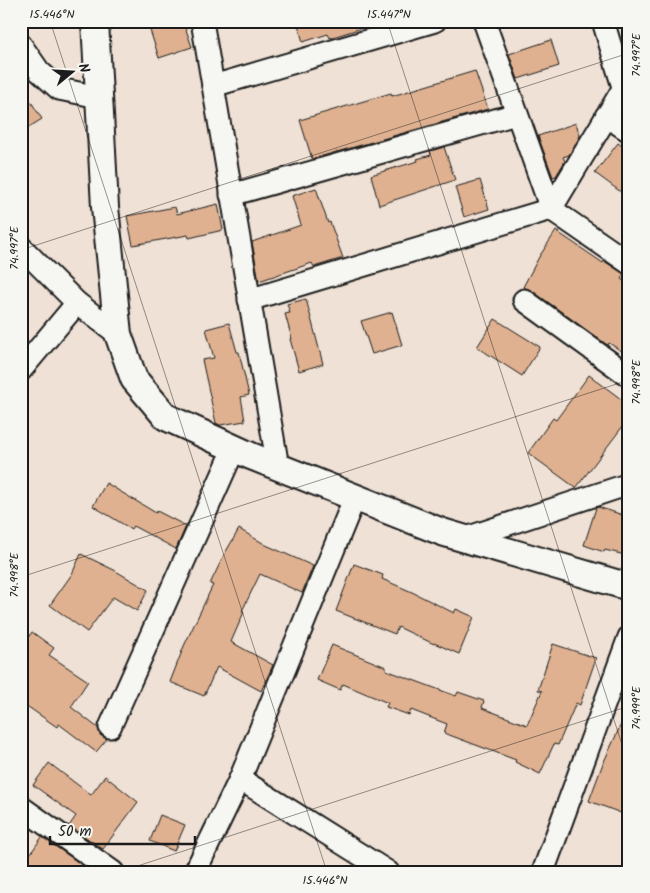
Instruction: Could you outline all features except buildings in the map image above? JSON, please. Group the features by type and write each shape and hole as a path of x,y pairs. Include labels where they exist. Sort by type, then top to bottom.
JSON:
{"street":[{"path":"96,21 105,207 118,334 134,379 166,417 234,449 442,532 629,587"},
{"path":"202,21 278,467"},
{"path":"213,86 435,21"},
{"path":"484,21 551,210 629,263"},
{"path":"249,300 551,210 626,83 603,21"},
{"path":"21,45 39,71 59,89 99,97"},
{"path":"231,195 516,114"},
{"path":"606,116 629,131"},
{"path":"21,247 77,303 118,334"},
{"path":"524,300 629,376"},
{"path":"21,370 77,303"},
{"path":"110,727 234,449"},
{"path":"463,538 629,484"},
{"path":"195,872 240,779 355,497"},
{"path":"544,872 629,637"},
{"path":"240,779 388,872"},
{"path":"21,807 113,872"}]}
